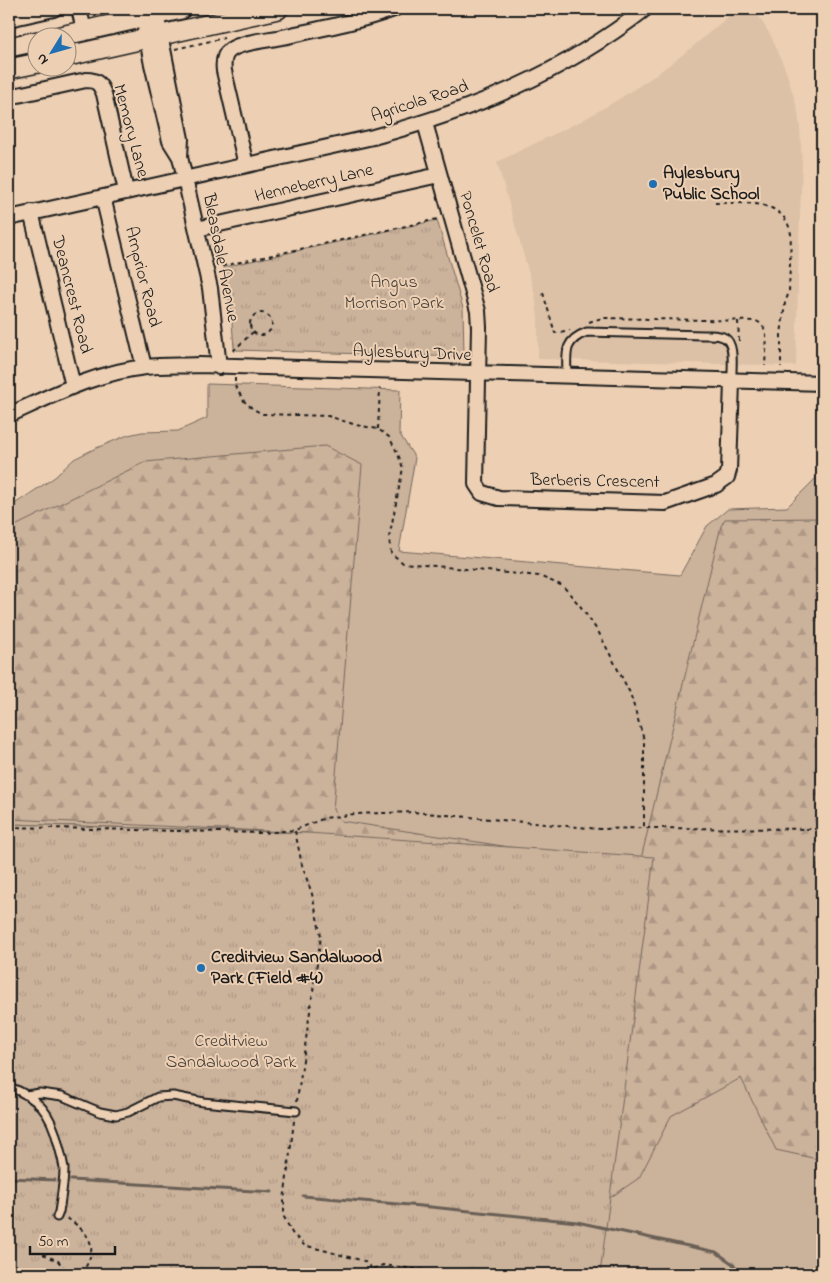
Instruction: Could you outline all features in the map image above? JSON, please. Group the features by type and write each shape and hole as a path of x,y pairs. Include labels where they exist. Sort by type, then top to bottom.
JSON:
{"main road":[{"path":"78,32 149,12 181,9"},
{"path":"78,54 278,9"},
{"path":"9,47 28,43"},
{"path":"9,69 28,64"}],"street":[{"path":"9,19 54,9"},
{"path":"79,9 84,30"},
{"path":"246,165 224,71 223,63 225,55 229,50 242,45 321,29 394,9"},
{"name":"Agricola Road","path":"9,218 373,137 425,123 494,97 546,73 594,45 645,9"},
{"name":"Bleasdale Avenue","path":"149,12 153,37 182,139 180,157 210,288 219,367"},
{"name":"Memory Lane","path":"9,97 86,80 96,81 100,84 104,94 126,192"},
{"name":"Poncelet Road","path":"425,123 475,294 478,310 478,374"},
{"name":"Henneberry Lane","path":"197,229 439,175"},
{"name":"Arnprior Road","path":"103,197 144,367"},
{"name":"Deancrest Road","path":"31,212 73,386"},
{"name":"Aylesbury Drive","path":"9,415 88,380 144,367 199,365 732,382 822,383"},
{"name":"Berberis Crescent","path":"478,374 476,484 478,489 486,496 499,498 556,500 665,503 722,482 728,470 732,382"}],"lane":[{"path":"567,377 567,349 569,343 574,338 587,332 704,335 719,336 729,342 731,348 732,382"},
{"path":"9,1088 26,1095 46,1111 54,1127 64,1168 58,1215"},
{"path":"26,1095 40,1093 62,1096 100,1112 116,1115 128,1112 158,1097 173,1096 203,1102 296,1111"}],"path":[{"path":"715,204 768,206 780,213 789,225 791,234 790,292 784,303 781,367"},
{"path":"222,266 438,219"},
{"path":"543,293 555,333 571,329"},
{"path":"260,312 268,314 272,320 270,331 267,334 260,335 253,332 250,325 254,315 260,312"},
{"path":"233,351 253,332"},
{"path":"234,378 235,386 244,401 253,409 263,414 275,416 299,414 328,416 378,430 389,437 403,468 389,538 391,553 403,563 540,576 563,586 581,607 599,633 630,693 644,740 644,828"},
{"path":"378,430 380,388"},
{"path":"9,827 262,833 295,830 325,818 355,814 414,812 600,829 822,829"},
{"path":"295,830 302,865 312,894 321,936 284,1201 284,1217 292,1232 304,1245 364,1262 372,1269"},
{"path":"58,1215 79,1227 87,1235 90,1242 92,1250 90,1259 81,1274"},
{"path":"43,1254 58,1261 68,1274"},
{"path":"368,1274 372,1269 383,1265 455,1274"},
{"path":"20,1268 25,1273 30,1274"}],"shaded area":[{"name":"Aylesbury Public School","path":"737,9 754,9 771,36 786,71 797,107 802,164 796,366 538,359 538,319 535,295 497,162 583,120 619,99 690,49"}],"green space":[{"name":"Angus Morrison Park","path":"437,220 463,308 463,357 236,350 234,348 231,310 224,267"},
{"path":"207,384 400,390 399,433 415,458 399,551 680,575 707,526 728,509 787,507 822,472 822,1274 598,1274 308,833 9,824 9,510 16,503 55,477 74,459 94,449 128,435 142,432 178,431 207,418"},
{"path":"325,446 362,465 333,810 341,821 639,867 721,526 725,519 822,518 822,1160 776,1150 741,1078 671,1116 639,1178 595,1208 308,833 9,819 9,529 145,462"},
{"name":"Creditview Sandalwood Park","path":"9,824 308,833 654,857 600,1274 9,1274"}],"waterway":[{"path":"9,1178 55,1180"},
{"path":"71,1180 272,1192"},
{"path":"303,1196 577,1222 716,1252 733,1264 739,1274"}],"place":[{"name":"Aylesbury Public School","path":"653,184"},
{"name":"Creditview Sandalwood Park (Field #4)","path":"201,968"}]}
